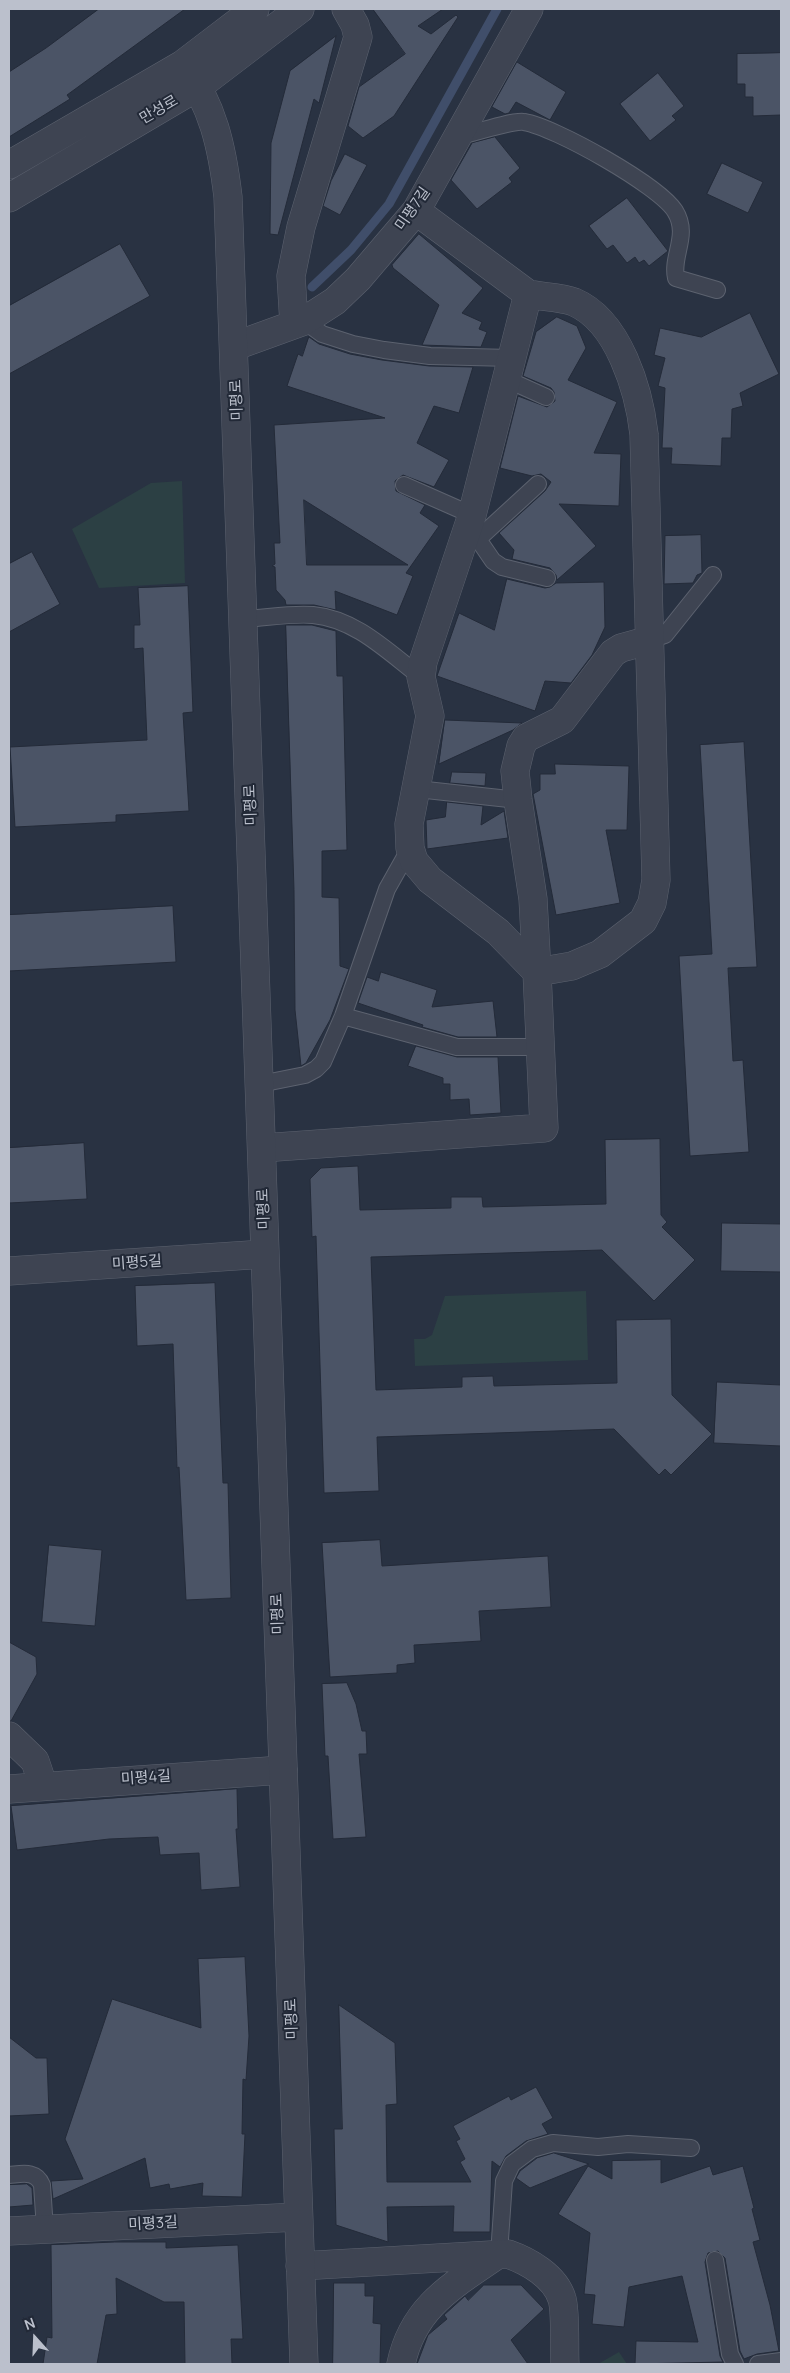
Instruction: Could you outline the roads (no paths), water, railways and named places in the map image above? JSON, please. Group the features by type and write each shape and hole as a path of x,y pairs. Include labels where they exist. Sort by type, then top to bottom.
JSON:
{"street":[{"name":"만성로","path":"9,165 183,64 255,9"},
{"name":"만성로","path":"9,198 199,86 300,9"},
{"path":"299,323 290,276 301,227 358,37 355,25 346,9"},
{"name":"미평7길","path":"235,346 299,323 335,301 358,279 416,211 529,9"},
{"name":"미평로","path":"183,64 199,86 217,133 224,164 228,197 235,346 304,2364"},
{"path":"416,211 528,294 574,302 594,316 609,333 634,384 644,434 656,880 652,904 643,921 600,954 572,966 537,972"},
{"path":"528,294 473,526 423,662 421,677 430,716 409,824 410,848 414,860 430,880 498,932 537,972"},
{"path":"262,1148 544,1128 532,900 515,771 521,746 526,738 562,720 613,653 621,648 650,640"},
{"name":"미평5길","path":"9,1271 265,1254"},
{"path":"9,1736 35,1761 43,1785"},
{"name":"미평4길","path":"9,1789 43,1785 283,1770"},
{"name":"미평3길","path":"9,2231 298,2217"},
{"path":"403,2363 408,2338 424,2311 445,2291 499,2254"},
{"path":"300,2266 499,2254 508,2254 526,2260 552,2282 562,2299 564,2351 580,2364"}],"lane":[{"path":"457,137 523,121 586,146 653,191 675,211 682,236 674,271 676,278 717,290"},
{"path":"299,323 322,334 377,348 509,368 546,398"},
{"path":"473,526 538,484"},
{"path":"404,485 473,526 497,564 547,578"},
{"path":"650,640 665,635 713,575"},
{"path":"244,619 312,615 333,618 359,630 421,677"},
{"path":"417,790 518,800"},
{"path":"260,1084 304,1075 316,1069 323,1062 343,1016 387,889 410,848"},
{"path":"343,1016 457,1047 541,1047"},
{"path":"499,2254 504,2181 512,2164 532,2148 552,2144 598,2147 628,2144 691,2148"},
{"path":"9,2175 30,2174 40,2180 45,2229"},
{"path":"715,2260 730,2354 735,2364"},
{"path":"758,2364 781,2361"}],"waterway":[{"path":"312,287 351,250 389,204 497,9"}]}
